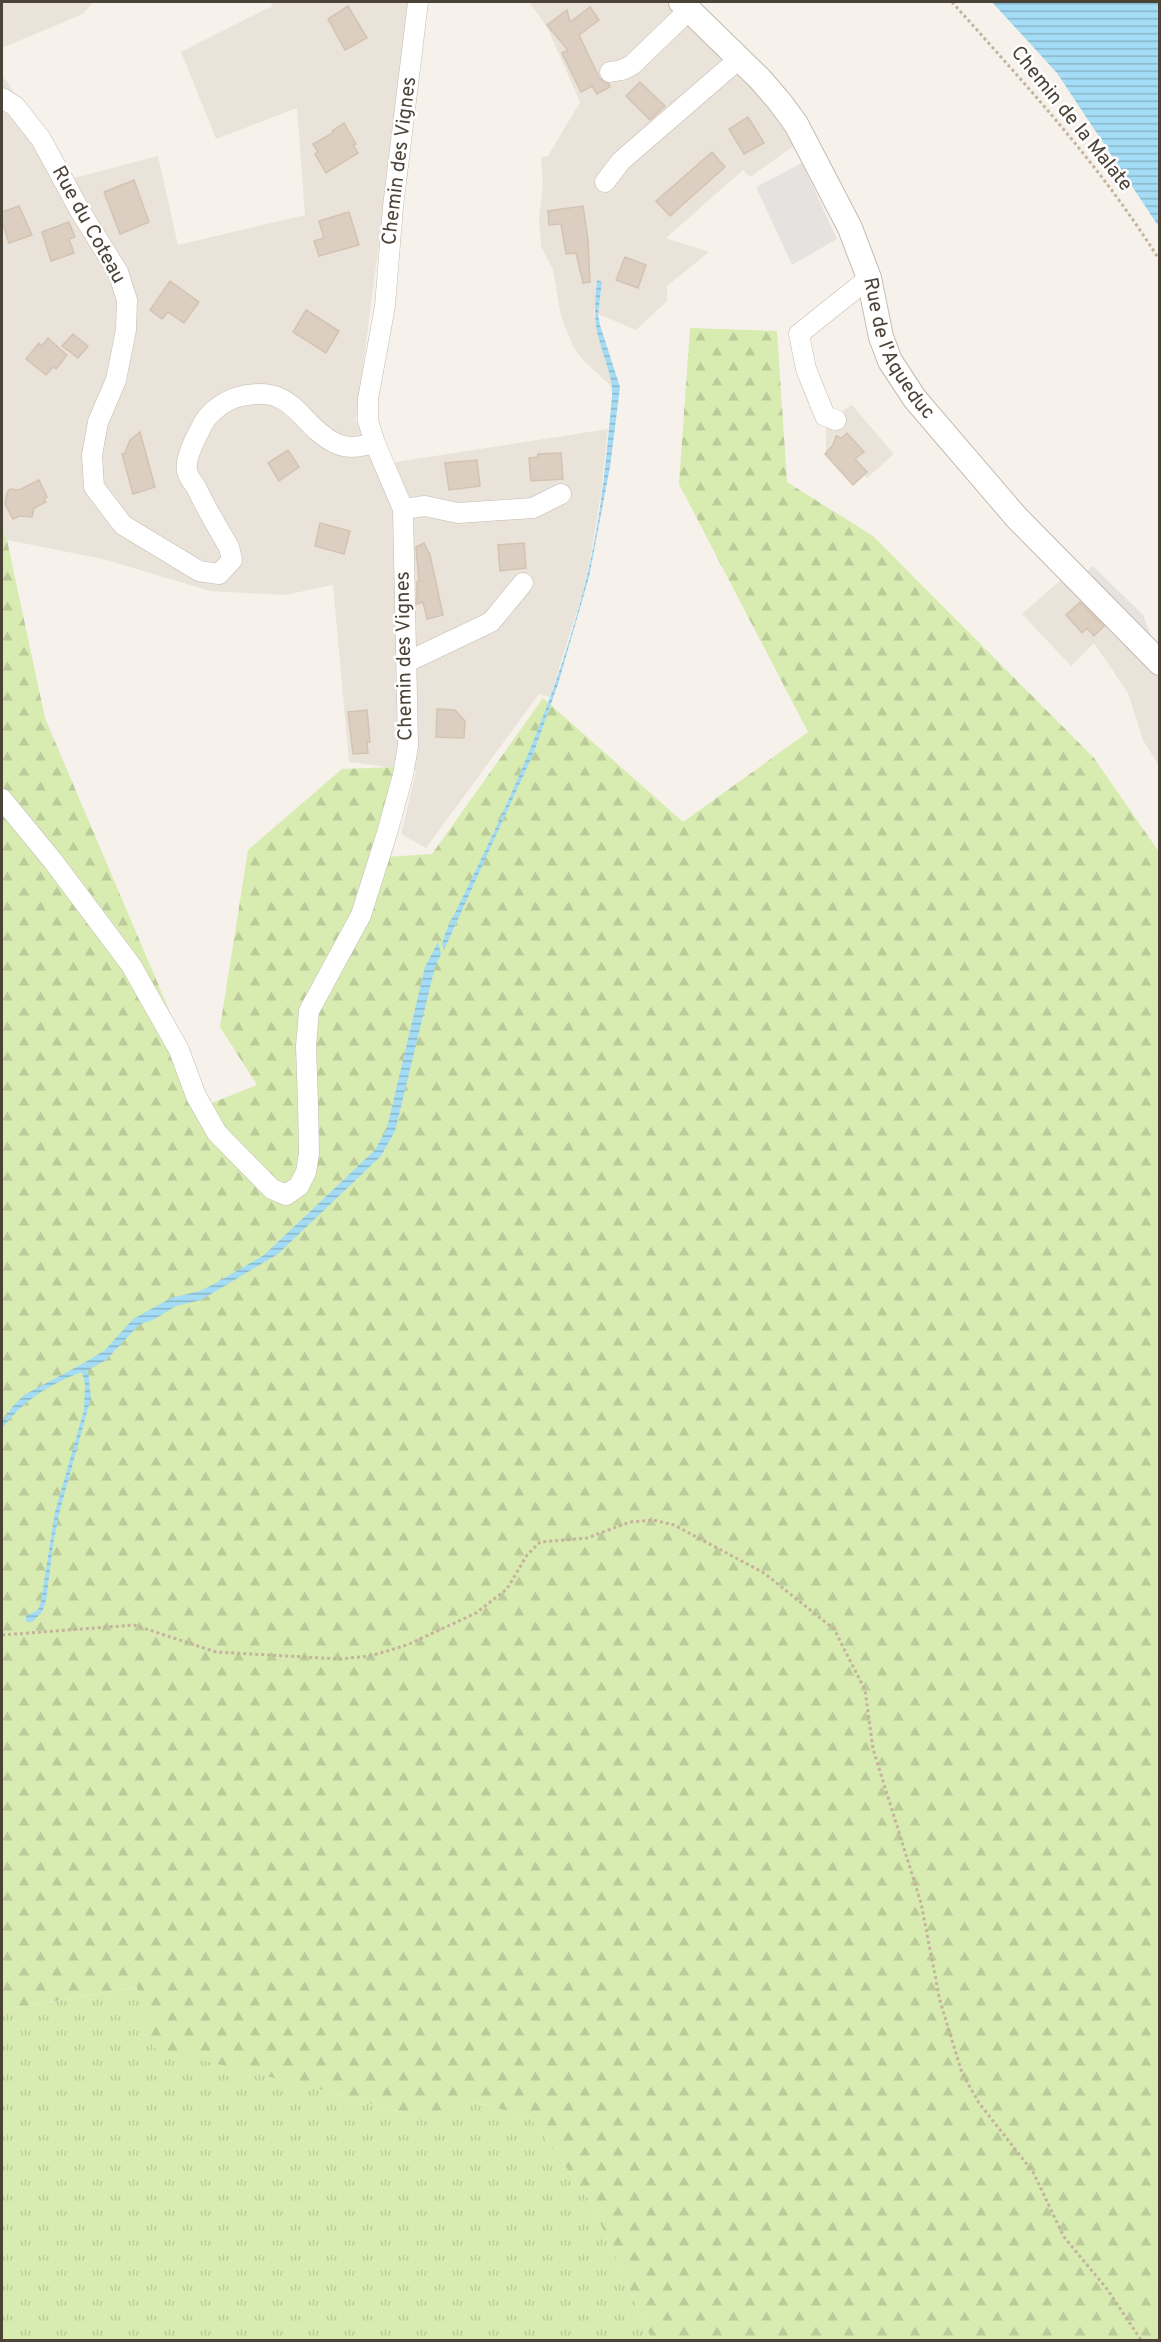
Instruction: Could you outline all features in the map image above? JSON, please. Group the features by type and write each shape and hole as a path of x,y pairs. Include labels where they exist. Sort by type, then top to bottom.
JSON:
{"street":[{"name":"Chemin des Vignes","path":"2,799 53,861 131,965 179,1050 196,1096 217,1133 272,1189 286,1195 299,1186 306,1172 309,1124 306,1046 309,1011 361,915 403,776 408,746 403,509 368,421 368,399 385,306 393,207 418,2"},
{"name":"Rue de l'Aqueduc","path":"685,6 740,58 779,101 796,124 850,228 869,278 881,337 890,361 915,399 1017,518 1160,663"},
{"path":"610,72 632,65 685,6"},
{"path":"605,182 621,161 740,58"},
{"name":"Rue du Coteau","path":"2,98 15,106 41,139 80,211 118,272 127,300 126,330 116,380 98,422 92,455 94,487 123,525 199,571 219,574 232,560 229,547 187,471 192,447 203,422 226,400 251,393 272,395 288,402 335,443 351,448 375,443"},
{"path":"836,420 825,416 806,369 799,334 869,278"},
{"path":"403,509 425,506 458,513 533,508 561,494"},
{"path":"407,662 491,622 523,583"}],"path":[{"name":"Chemin de la Malate","path":"952,2 1104,180 1160,261"},
{"path":"2,1635 134,1625 216,1652 339,1659 370,1656 407,1645 476,1613 507,1589 527,1555 540,1542 587,1538 630,1522 653,1520 674,1525 764,1574 834,1629 865,1690 873,1749 921,1903 940,2001 962,2073 979,2103 1032,2172 1064,2237 1107,2289 1141,2340"}],"shaded area":[{"path":"2,2 93,2 83,14 2,48"},
{"path":"270,2 409,2 410,5 356,420 377,465 608,429 590,560 582,595 550,697 539,694 426,848 401,834 416,771 349,762 333,585 285,595 210,591 103,559 7,540 2,527 2,74 70,179 158,156 178,245 305,215 297,108 216,139 181,52 272,6"},
{"path":"529,2 667,2 746,77 795,145 750,177 743,170 666,238 709,252 667,286 667,301 636,330 598,314 602,282 597,281 594,314 600,344 612,376 612,387 583,360 573,346 561,316 553,270 541,246 539,218 543,184 541,157 548,156 580,102 547,27"},
{"path":"802,163 837,239 792,265 756,187"},
{"path":"852,405 894,454 867,478 864,475 853,485 825,454 826,423"},
{"path":"1093,566 1143,615 1153,641 1084,574"},
{"path":"1065,576 1159,671 1159,766 1143,740 1128,693 1094,643 1071,666 1022,614"}],"green space":[{"path":"690,328 777,331 787,482 873,536 1094,758 1159,852 1159,2340 652,2340 591,2202 530,2117 470,2101 436,2123 331,2092 153,2048 137,1987 2,2010 2,527 7,540 45,718 209,1104 257,1085 220,1027 248,850 342,769 396,767 384,857 432,854 543,698 683,822 808,732 679,484"},
{"path":"138,1987 331,2092 436,2123 469,2101 530,2117 591,2202 652,2340 2,2340 2,2010"}],"water":[{"path":"992,2 1159,2 1159,227 1057,73"},
{"path":"597,280 602,282 598,314 600,325 620,387 610,467 589,577 558,684 534,752 444,950 442,944 446,931 510,797 547,705 564,658 590,563 601,501 612,396 610,375 595,320"},
{"path":"438,942 441,954 435,967 395,1131 381,1156 278,1254 201,1300 176,1306 153,1320 143,1323 106,1360 88,1370 91,1398 60,1510 46,1601 42,1612 32,1622 26,1622 26,1616 38,1610 41,1601 55,1512 84,1410 85,1384 82,1372 38,1394 18,1410 2,1429 2,1423 12,1407 24,1395 105,1350 133,1319 171,1298 200,1291 264,1255 375,1150 387,1128 425,967"}],"building":[{"path":"348,6 367,38 345,50 328,19"},
{"path":"590,7 599,20 579,35 600,79 610,87 597,94 592,86 581,92 562,53 568,50 547,25 567,10 570,22"},
{"path":"640,82 665,106 650,120 626,96"},
{"path":"748,117 764,143 744,154 729,129"},
{"path":"344,123 356,144 353,145 358,153 326,173 315,154 318,152 313,144 333,133 332,131"},
{"path":"712,152 725,167 670,216 656,201"},
{"path":"134,180 149,222 120,234 104,192"},
{"path":"19,206 32,235 9,243 2,221 2,212"},
{"path":"583,206 588,240 590,282 583,283 576,253 566,254 561,224 549,225 548,211"},
{"path":"349,212 359,245 319,256 314,241 324,238 319,221"},
{"path":"69,222 75,237 69,239 74,253 51,261 42,232"},
{"path":"625,257 646,265 638,288 616,280"},
{"path":"170,281 199,302 184,323 168,312 162,319 150,310"},
{"path":"306,310 339,331 326,353 293,332"},
{"path":"73,334 88,346 78,358 62,346"},
{"path":"48,338 67,355 56,369 53,367 46,375 26,359 39,343 42,346"},
{"path":"140,432 155,487 133,494 122,454 125,453 130,440"},
{"path":"847,433 864,452 855,459 867,472 853,485 825,454 833,445 836,436 842,438"},
{"path":"288,450 299,467 279,481 268,463"},
{"path":"561,453 563,479 531,481 529,458 538,457 538,454"},
{"path":"477,460 480,486 449,490 445,463"},
{"path":"39,480 47,497 44,499 46,502 34,508 32,517 19,516 13,519 5,504 7,493 10,489 19,490"},
{"path":"320,523 350,531 344,554 315,546"},
{"path":"424,543 430,555 443,615 427,619 423,602 417,604 417,582 419,581 416,547"},
{"path":"524,543 526,568 500,571 498,545"},
{"path":"1080,602 1104,626 1094,636 1087,628 1082,633 1066,615"},
{"path":"437,709 455,710 465,721 464,738 436,737"},
{"path":"367,710 370,742 367,742 368,753 353,754 348,712"}]}
